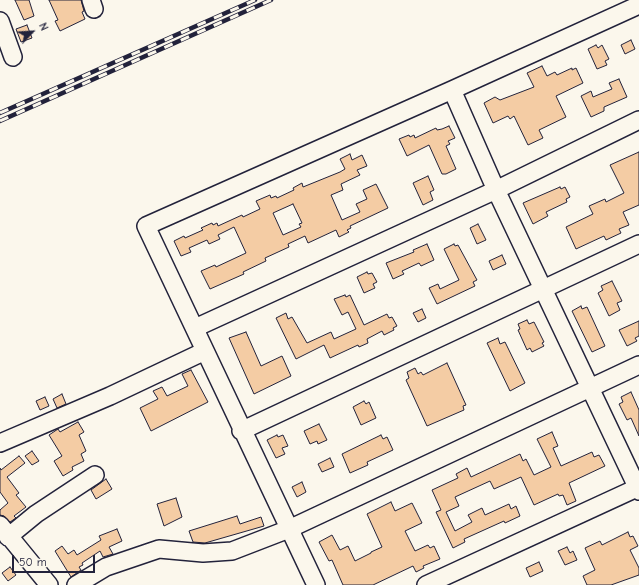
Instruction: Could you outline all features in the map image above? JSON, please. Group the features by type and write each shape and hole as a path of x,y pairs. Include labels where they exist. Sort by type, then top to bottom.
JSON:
{"street":[{"path":"316,585 241,431 196,328 146,226 639,5"},
{"path":"0,21 13,57"},
{"path":"426,585 639,489 544,287 496,190 452,90"},
{"path":"196,328 496,190 639,120"},
{"path":"241,431 544,287 639,244"},
{"path":"0,443 110,396 206,351"},
{"path":"76,585 106,567 159,549 203,553 232,550 289,529 639,366"},
{"path":"49,585 4,531 36,514 95,475"}],"building":[{"path":"15,0 29,0 34,16 24,20"},
{"path":"49,0 81,0 84,11 82,12 85,19 60,31 55,21 58,20"},
{"path":"27,25 32,38 21,42 16,29"},
{"path":"631,40 635,49 625,54 621,45"},
{"path":"596,45 598,48 602,45 609,59 605,61 607,65 597,69 588,49"},
{"path":"542,66 547,76 555,72 557,75 572,68 572,70 576,68 583,83 556,96 566,117 539,130 543,138 528,145 514,116 510,119 508,116 493,123 484,103 495,97 500,100 534,87 527,73"},
{"path":"619,79 627,97 604,107 604,111 591,117 581,96 591,91 593,97 612,89 609,83"},
{"path":"449,126 455,138 448,141 450,144 446,146 456,169 446,174 442,174 429,145 407,156 399,139 409,135 410,137 414,135 415,138 436,128 437,130"},
{"path":"639,152 639,205 623,212 629,225 619,229 621,233 606,240 604,236 576,249 566,227 593,214 589,206 605,199 606,202 624,193 610,165"},
{"path":"350,154 352,160 362,155 367,166 357,170 360,175 341,184 343,190 331,195 342,220 360,212 356,204 367,199 363,190 376,184 388,208 350,226 351,228 347,230 349,232 339,237 336,230 308,243 305,236 288,244 289,247 265,258 266,261 243,272 244,274 210,289 201,271 215,265 216,267 246,253 234,227 218,235 220,239 209,244 207,240 189,248 191,252 181,256 174,241 203,230 201,228 212,223 213,225 217,223 218,226 260,209 256,201 270,195 271,198 276,196 277,198 294,190 293,188 302,183 303,187 340,172 345,169 340,159","holes":["293,204 302,223 299,224 301,227 283,235 273,213"]},
{"path":"428,176 434,190 430,192 433,200 423,205 413,183"},
{"path":"560,187 561,189 565,187 570,197 566,199 567,202 546,212 548,216 533,224 523,203"},
{"path":"478,224 486,240 477,244 470,228"},
{"path":"427,244 434,260 421,266 419,263 402,271 404,274 393,279 386,263 414,252 413,250"},
{"path":"454,244 455,246 458,245 477,280 473,282 475,286 437,304 429,288 438,284 440,289 459,280 444,249"},
{"path":"502,255 506,264 493,270 489,261"},
{"path":"367,272 368,274 372,273 377,282 373,284 375,288 364,293 357,277"},
{"path":"612,281 622,301 617,303 620,310 609,316 598,293 603,290 601,286"},
{"path":"345,295 346,297 350,295 364,325 387,314 389,318 392,317 397,326 393,328 394,330 384,335 382,331 367,339 368,343 359,347 358,345 330,358 324,345 296,359 276,318 286,313 288,319 292,317 307,343 331,332 334,339 356,329 348,312 342,315 334,299"},
{"path":"581,306 582,309 587,307 605,346 592,352 572,311"},
{"path":"422,309 426,318 418,322 413,313"},
{"path":"527,320 529,324 534,322 544,342 542,343 544,346 532,352 530,348 527,350 518,330 520,329 518,324"},
{"path":"639,321 639,336 635,338 637,341 627,346 619,330"},
{"path":"246,332 261,366 282,356 291,376 254,394 229,338"},
{"path":"498,338 500,344 505,342 525,383 510,391 487,343"},
{"path":"447,363 466,405 463,406 464,410 427,426 406,380 409,378 407,372 415,368 418,374 421,372 423,375"},
{"path":"191,370 208,402 151,431 140,408 158,399 153,391 162,387 167,396 188,386 182,374"},
{"path":"631,392 639,410 639,436 631,418 627,420 619,404 623,402 621,397"},
{"path":"62,394 66,404 57,408 53,399"},
{"path":"45,397 49,406 40,410 36,401"},
{"path":"364,401 366,404 369,402 376,418 361,425 353,407"},
{"path":"78,422 84,432 79,435 86,451 81,454 84,461 72,467 73,470 63,476 54,461 62,456 49,435 58,429 60,432"},
{"path":"319,424 327,440 318,444 317,441 310,444 304,431"},
{"path":"552,432 558,446 553,448 561,466 592,452 594,457 599,455 605,466 569,483 576,501 567,505 563,495 559,496 558,494 534,505 521,477 494,489 490,481 455,497 459,506 446,512 455,531 472,522 468,515 482,508 485,515 509,504 511,509 516,506 520,516 505,523 504,521 464,539 465,542 453,548 436,512 441,510 432,490 458,478 456,474 467,468 471,477 520,454 523,461 526,459 534,475 551,467 537,439"},
{"path":"277,435 278,437 283,435 288,446 282,448 285,454 276,458 267,440"},
{"path":"381,435 383,439 387,437 393,450 367,462 368,465 350,473 342,454"},
{"path":"32,451 39,461 32,465 25,456"},
{"path":"19,456 25,463 7,477 19,493 16,495 26,507 14,516 16,518 10,522 4,516 0,515 0,510 8,503 0,492 0,468 1,470"},
{"path":"330,458 334,467 322,472 318,464"},
{"path":"106,479 112,489 96,499 91,490"},
{"path":"302,482 306,492 297,497 292,487"},
{"path":"176,498 182,517 164,526 157,504"},
{"path":"391,502 395,511 412,503 422,523 405,531 415,551 428,545 430,548 434,546 440,559 423,566 424,568 416,572 413,566 373,585 343,585 332,560 329,561 319,542 332,535 340,550 348,546 355,561 382,547 367,514"},
{"path":"237,516 240,524 261,517 264,526 205,543 193,542 189,531"},
{"path":"117,529 122,541 109,547 113,554 103,557 100,551 82,563 83,565 79,567 81,570 71,577 55,551 62,546 68,554 74,550 77,555 101,540 99,536"},
{"path":"628,532 630,537 633,536 638,546 630,550 639,568 639,575 611,585 587,585 583,576 595,570 585,548 600,541 602,545"},
{"path":"567,547 570,553 573,551 577,560 565,565 558,551"},
{"path":"539,562 543,571 530,577 526,568"},
{"path":"10,567 16,575 8,581 2,573"}],"railway":[{"path":"0,113 255,0"},
{"path":"0,121 271,0"}]}
